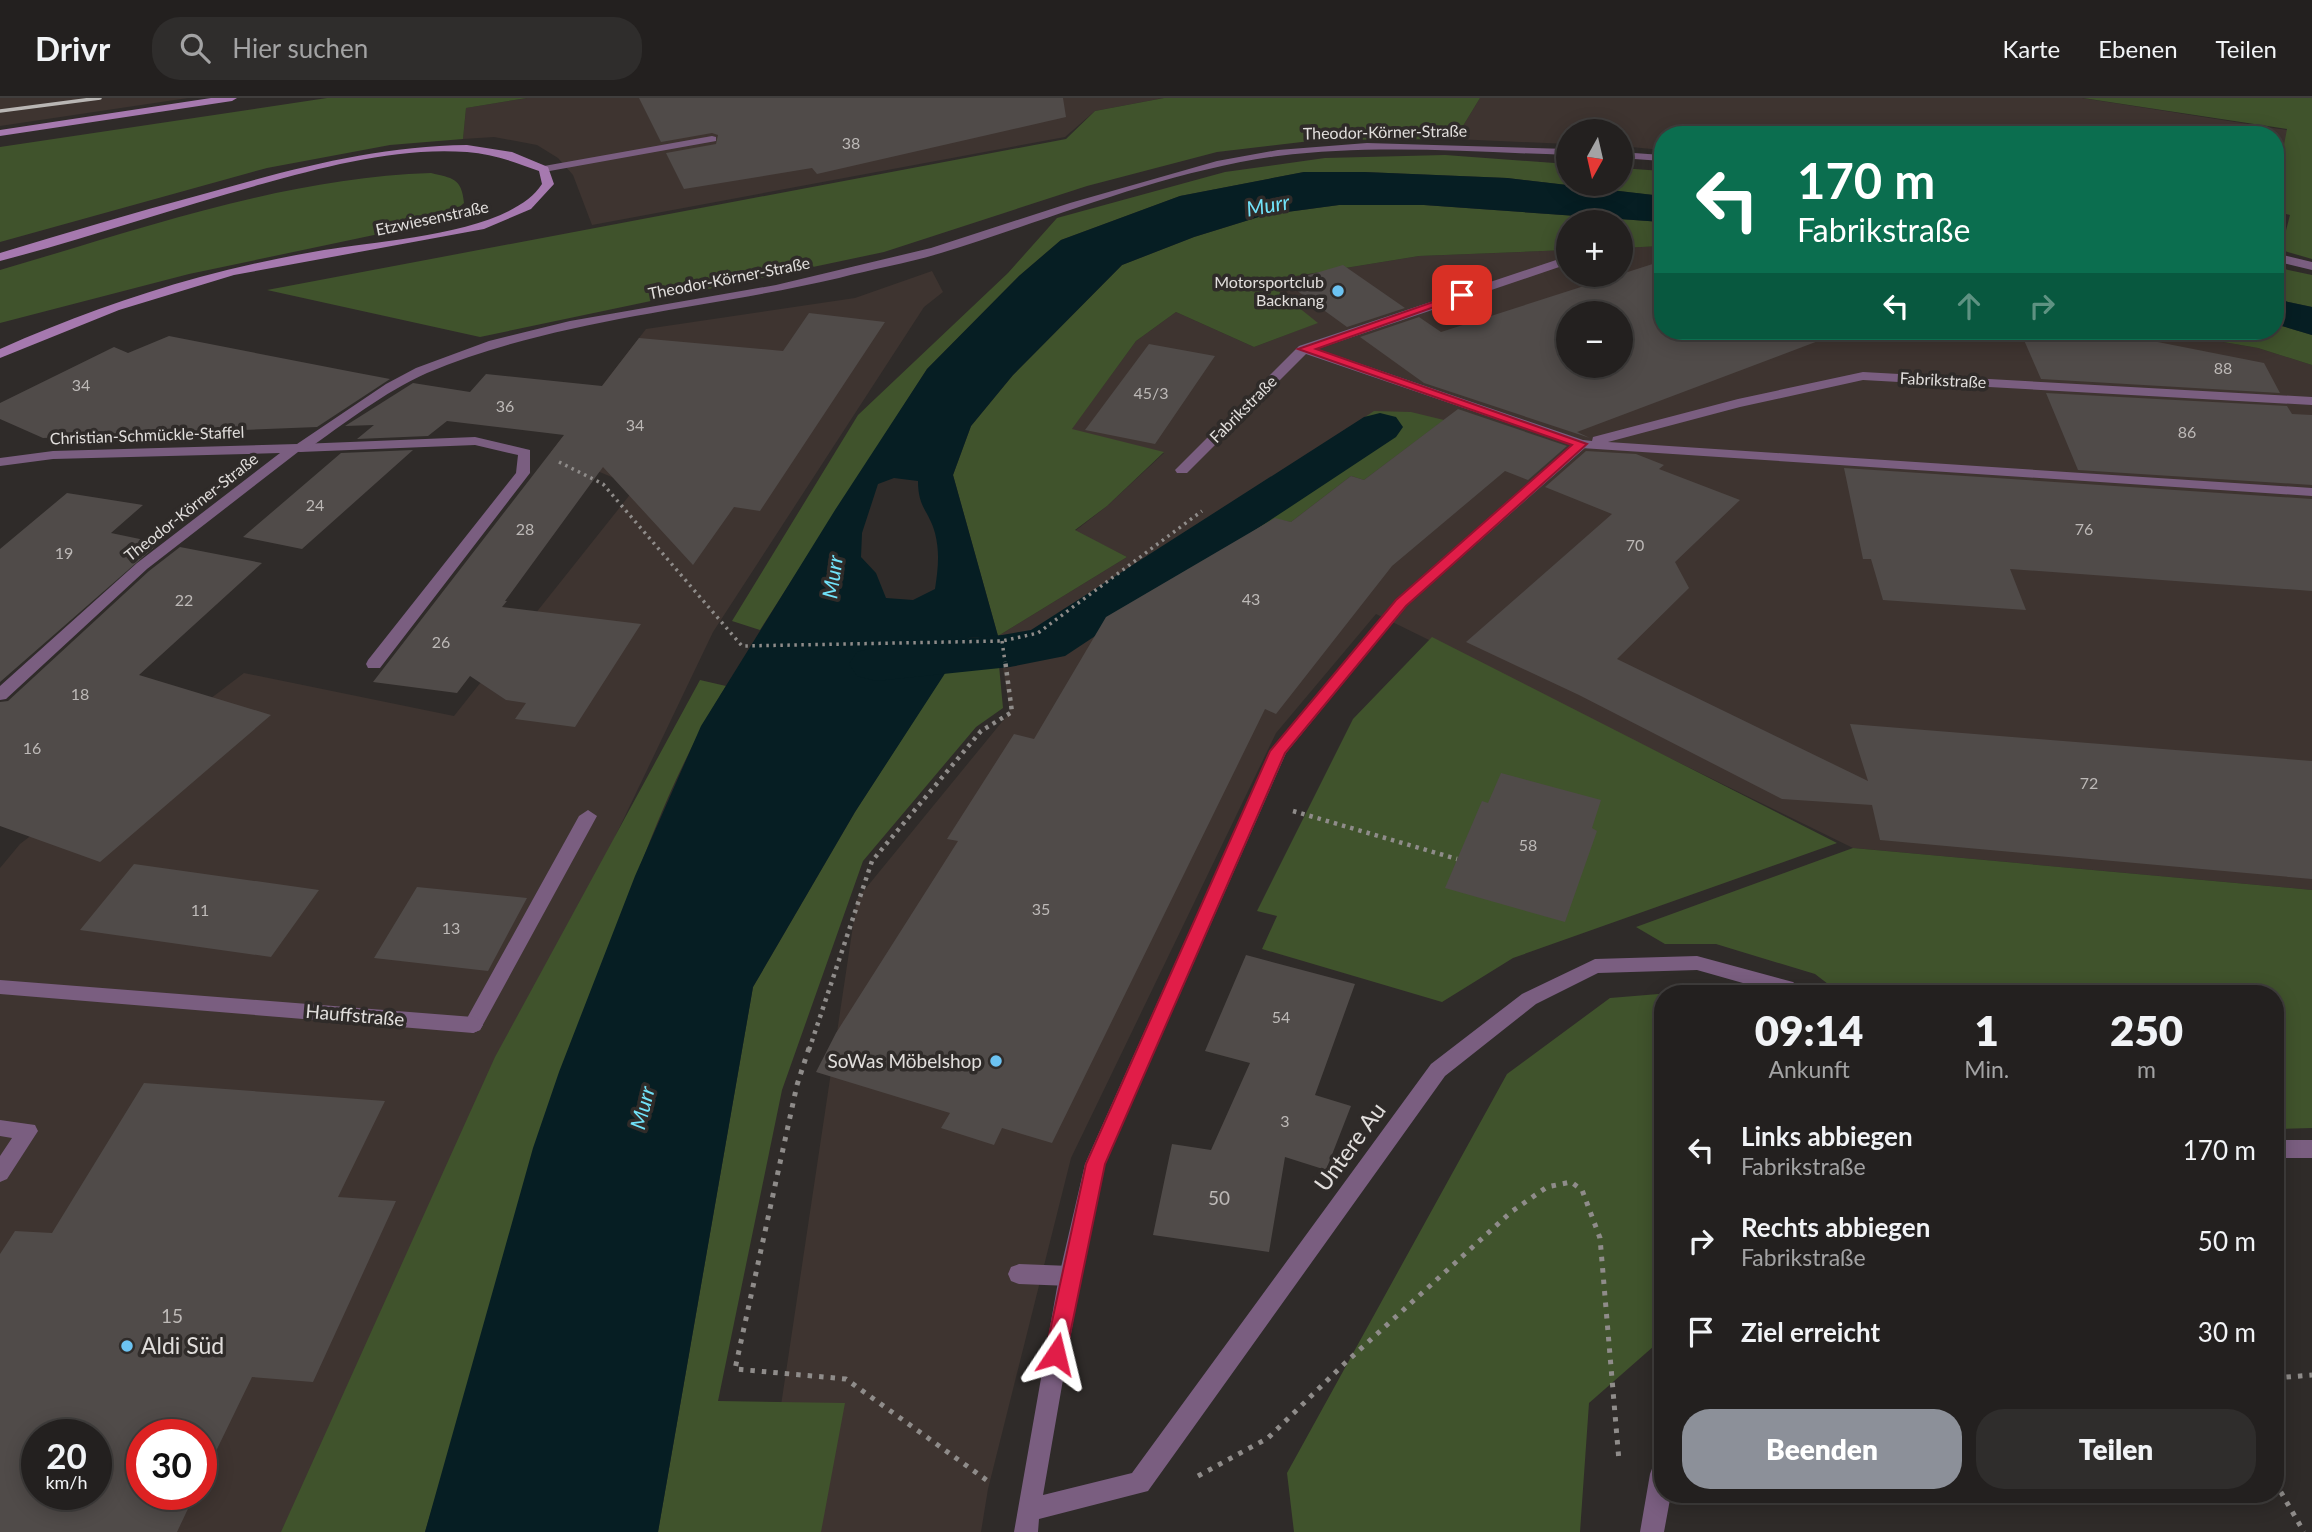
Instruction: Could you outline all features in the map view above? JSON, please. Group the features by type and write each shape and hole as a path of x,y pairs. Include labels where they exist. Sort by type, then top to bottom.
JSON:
{"street":[{"path":"0,133 232,98"},
{"path":"0,257 276,177 389,153 428,149 496,151 526,158 544,169 712,139"},
{"name":"Theodor-Körner-Straße","path":"0,695 142,566 298,448 391,387 421,371 494,344 570,325 776,289 935,251 1074,205 1217,164 1278,153 1355,147 1414,146 1556,152"},
{"path":"1633,156 1654,157"},
{"name":"Etzwiesenstraße","path":"0,354 103,313 176,288 235,272 480,227 534,204 548,184 544,169"},
{"path":"2284,259 2312,266"},
{"name":"Fabrikstraße","path":"1182,470 1304,349 1556,264"},
{"path":"1304,349 1581,444 2312,492"},
{"name":"Fabrikstraße","path":"1027,1521 1070,1276 1095,1164 1278,751 1401,603 1581,444 1738,403 1863,376 2312,401"},
{"name":"Christian-Schmückle-Staffel","path":"0,462 52,455 475,441 525,453"},
{"path":"374,664 523,474 525,453"},
{"name":"Hauffstraße","path":"0,987 473,1024 588,816"},
{"name":"Untere Au","path":"1139,1483 1438,1070 1529,999 1595,966 1697,963 1779,985"},
{"path":"0,1128 27,1131 0,1173"},
{"path":"2284,1149 2312,1149"},
{"path":"1019,1274 1070,1276"},
{"path":"1027,1521 1139,1483"},
{"path":"1652,1532 1657,1503"}],"path":[{"path":"525,453 552,458 603,484 742,646 1002,641 1038,633 1202,511"},
{"path":"1002,641 1012,712 981,731 872,861 797,1085 735,1369 846,1379 1027,1521"},
{"path":"1255,800 1457,859"},
{"path":"1139,1483 1187,1483 1268,1438 1344,1364 1511,1212 1548,1187 1571,1182 1581,1190 1587,1201 1600,1238 1620,1464"},
{"path":"2284,1377 2312,1375"},
{"path":"2284,1498 2304,1532"}],"shaded area":[{"path":"0,98 188,98 0,126"},
{"path":"527,98 1164,98 1095,111 1065,137 592,225 573,175 558,158 537,145 494,137 463,139 466,108"},
{"path":"1480,98 2082,98 2261,126 1654,126 1654,149 1633,147 1633,119 1556,119 1556,143 1455,139"},
{"path":"2284,130 2293,131 2284,170"},
{"path":"1654,246 1654,340 2212,340 2258,348 2312,365 2312,890 1853,848 1376,614 1276,733 1071,1158 988,1489 981,1532 762,1532 857,899 1010,712 998,636 1127,557 1075,531 1107,506 1164,453 1071,430 1136,341 1176,312 1254,347 1317,323 1265,281 1419,256 1556,250 1556,287 1633,287 1633,247"},
{"path":"932,271 943,292 924,307 713,632 439,1205 326,1532 0,1532 0,868 20,844 244,673 454,716 636,487 551,452 646,329 855,298"}],"green space":[{"path":"327,98 527,98 466,108 463,139 390,145 267,168 0,242 0,147"},
{"path":"1164,98 1480,98 1455,139 1319,140 1217,152 1087,186 884,252 480,337 267,290 1066,139 1095,111"},
{"path":"2083,98 2312,98 2312,259 2284,251 2290,215 2284,213 2284,145 2287,129 2284,126 2267,126"},
{"path":"1445,155 1556,163 1556,184 1507,178 1304,172 1180,196 1061,240 1019,276 927,369 760,630 732,621 858,415 1008,273 1057,218 1225,172 1325,158"},
{"path":"1633,169 1654,170 1654,195 1633,193"},
{"path":"431,173 455,180 461,188 464,203 451,214 393,231 189,274 0,323 0,270 159,223 267,195 321,184"},
{"path":"1339,205 1424,205 1556,214 1556,250 1419,256 1266,281 1318,323 1254,347 1176,312 1136,341 1072,429 1164,452 1107,506 1075,530 1127,557 998,636 953,475 971,426 1013,375 1122,265 1194,237 1265,215"},
{"path":"1633,220 1654,221 1654,246 1633,247"},
{"path":"2284,269 2312,275 2312,307 2284,301"},
{"path":"2284,327 2312,335 2312,365 2258,348 2212,340 2284,340"},
{"path":"1374,411 1411,412 1444,420 1364,480 1351,476 1291,522 1275,519 1062,645 1040,634"},
{"path":"1432,637 1837,843 1513,958 1442,1002 1262,949 1277,916 1257,911 1353,719"},
{"path":"998,655 1003,708 976,727 863,861 782,1090 718,1401 845,1403 821,1532 658,1532 753,987 855,812 954,658"},
{"path":"700,680 726,686 677,778 637,874 515,1245 425,1532 281,1532 495,1057"},
{"path":"1853,848 2312,890 2312,1128 2284,1129 2284,985 1829,985 1815,974 1716,944 1665,944 1636,927"},
{"path":"1654,994 1654,1346 1589,1403 1580,1532 1294,1532 1287,1473 1507,1074 1610,998"}],"water":[{"name":"Murr","path":"1304,172 1507,178 1556,184 1556,196 1633,196 1633,193 1654,195 1654,221 1633,220 1633,210 1556,210 1556,214 1424,205 1339,205 1265,215 1194,237 1122,265 1013,375 971,426 953,475 998,636 968,638 855,812 753,987 658,1532 425,1532 533,1148 559,1072 635,876 701,726 835,510 927,369 1019,276 1061,240 1180,196","holes":["894,478 918,481 922,504 937,540 935,589 913,600 886,598 876,573 861,557 862,533 878,484"]},
{"path":"2284,301 2312,307 2312,335 2284,327"}],"building":[{"path":"639,98 1063,98 1066,117 817,174 812,168 684,189 666,153 716,144 718,135 712,133 661,142"},
{"path":"1654,264 1654,340 1821,340 1577,432 1590,438 1424,383 1360,337 1419,317 1441,332 1581,287 1633,287 1633,270"},
{"path":"1343,265 1405,308 1347,327 1285,282"},
{"path":"809,313 885,322 760,511 734,507 693,565 603,467 505,601 502,607 641,624 575,727 515,719 526,703 506,700 470,676 457,693 373,682 564,435 447,421 428,436 357,439 374,425 345,426 413,383 470,392 486,374 602,386 639,338 783,351"},
{"path":"169,336 390,379 317,427 43,438 0,419 0,403 114,347 128,353"},
{"path":"2024,340 2148,340 2264,363 2280,393 2041,379"},
{"path":"1149,344 1215,356 1155,444 1085,430"},
{"path":"2046,393 2287,406 2292,414 2312,415 2312,485 2078,470"},
{"path":"1458,409 1567,446 1528,480 1505,471 1392,566 1276,714 1265,709 1052,1143 1002,1128 994,1145 941,1128 950,1113 816,1072 836,1033 958,841 947,839 1014,734 1034,739 1106,617 1275,518 1291,522 1351,476 1364,480"},
{"path":"413,450 302,549 243,537 341,453"},
{"path":"1586,451 1636,454 1664,465 1659,469 1740,500 1675,562 1689,588 1617,659 1868,781 1850,724 2312,761 2312,879 1880,840 1872,805 1782,799 1579,695 1466,642 1612,514 1545,487"},
{"path":"1844,468 2312,499 2312,591 2010,569 2026,610 1883,600 1871,559 1863,559"},
{"path":"67,493 143,505 111,533 159,543 0,682 0,549"},
{"path":"180,547 262,563 139,675 271,715 100,862 0,826 0,702 8,701 149,571"},
{"path":"1501,773 1601,800 1592,828 1597,831 1565,922 1445,888 1482,801 1488,803"},
{"path":"134,864 319,890 271,957 80,930"},
{"path":"417,887 527,898 488,971 374,958"},
{"path":"1246,955 1355,984 1315,1095 1351,1106 1326,1170 1285,1157 1269,1252 1153,1235 1172,1144 1211,1150 1250,1063 1205,1051"},
{"path":"144,1083 385,1101 338,1197 396,1201 313,1382 252,1377 217,1449 217,1419 126,1419 126,1510 187,1510 177,1532 0,1532 0,1254 15,1231 52,1233"}],"waterway":[{"path":"1010,650 1046,644 1380,427"},
{"path":"876,664 997,651"}],"railway":[{"path":"0,111 100,98"}],"place":[{"name":"Motorsportclub Backnang","path":"1338,291"},
{"name":"SoWas Möbelshop","path":"996,1061"},
{"name":"Aldi Süd","path":"127,1346"}],"route":[{"path":"1056,1354 1095,1164 1278,751 1401,603 1581,444 1304,349 1462,295"}]}
